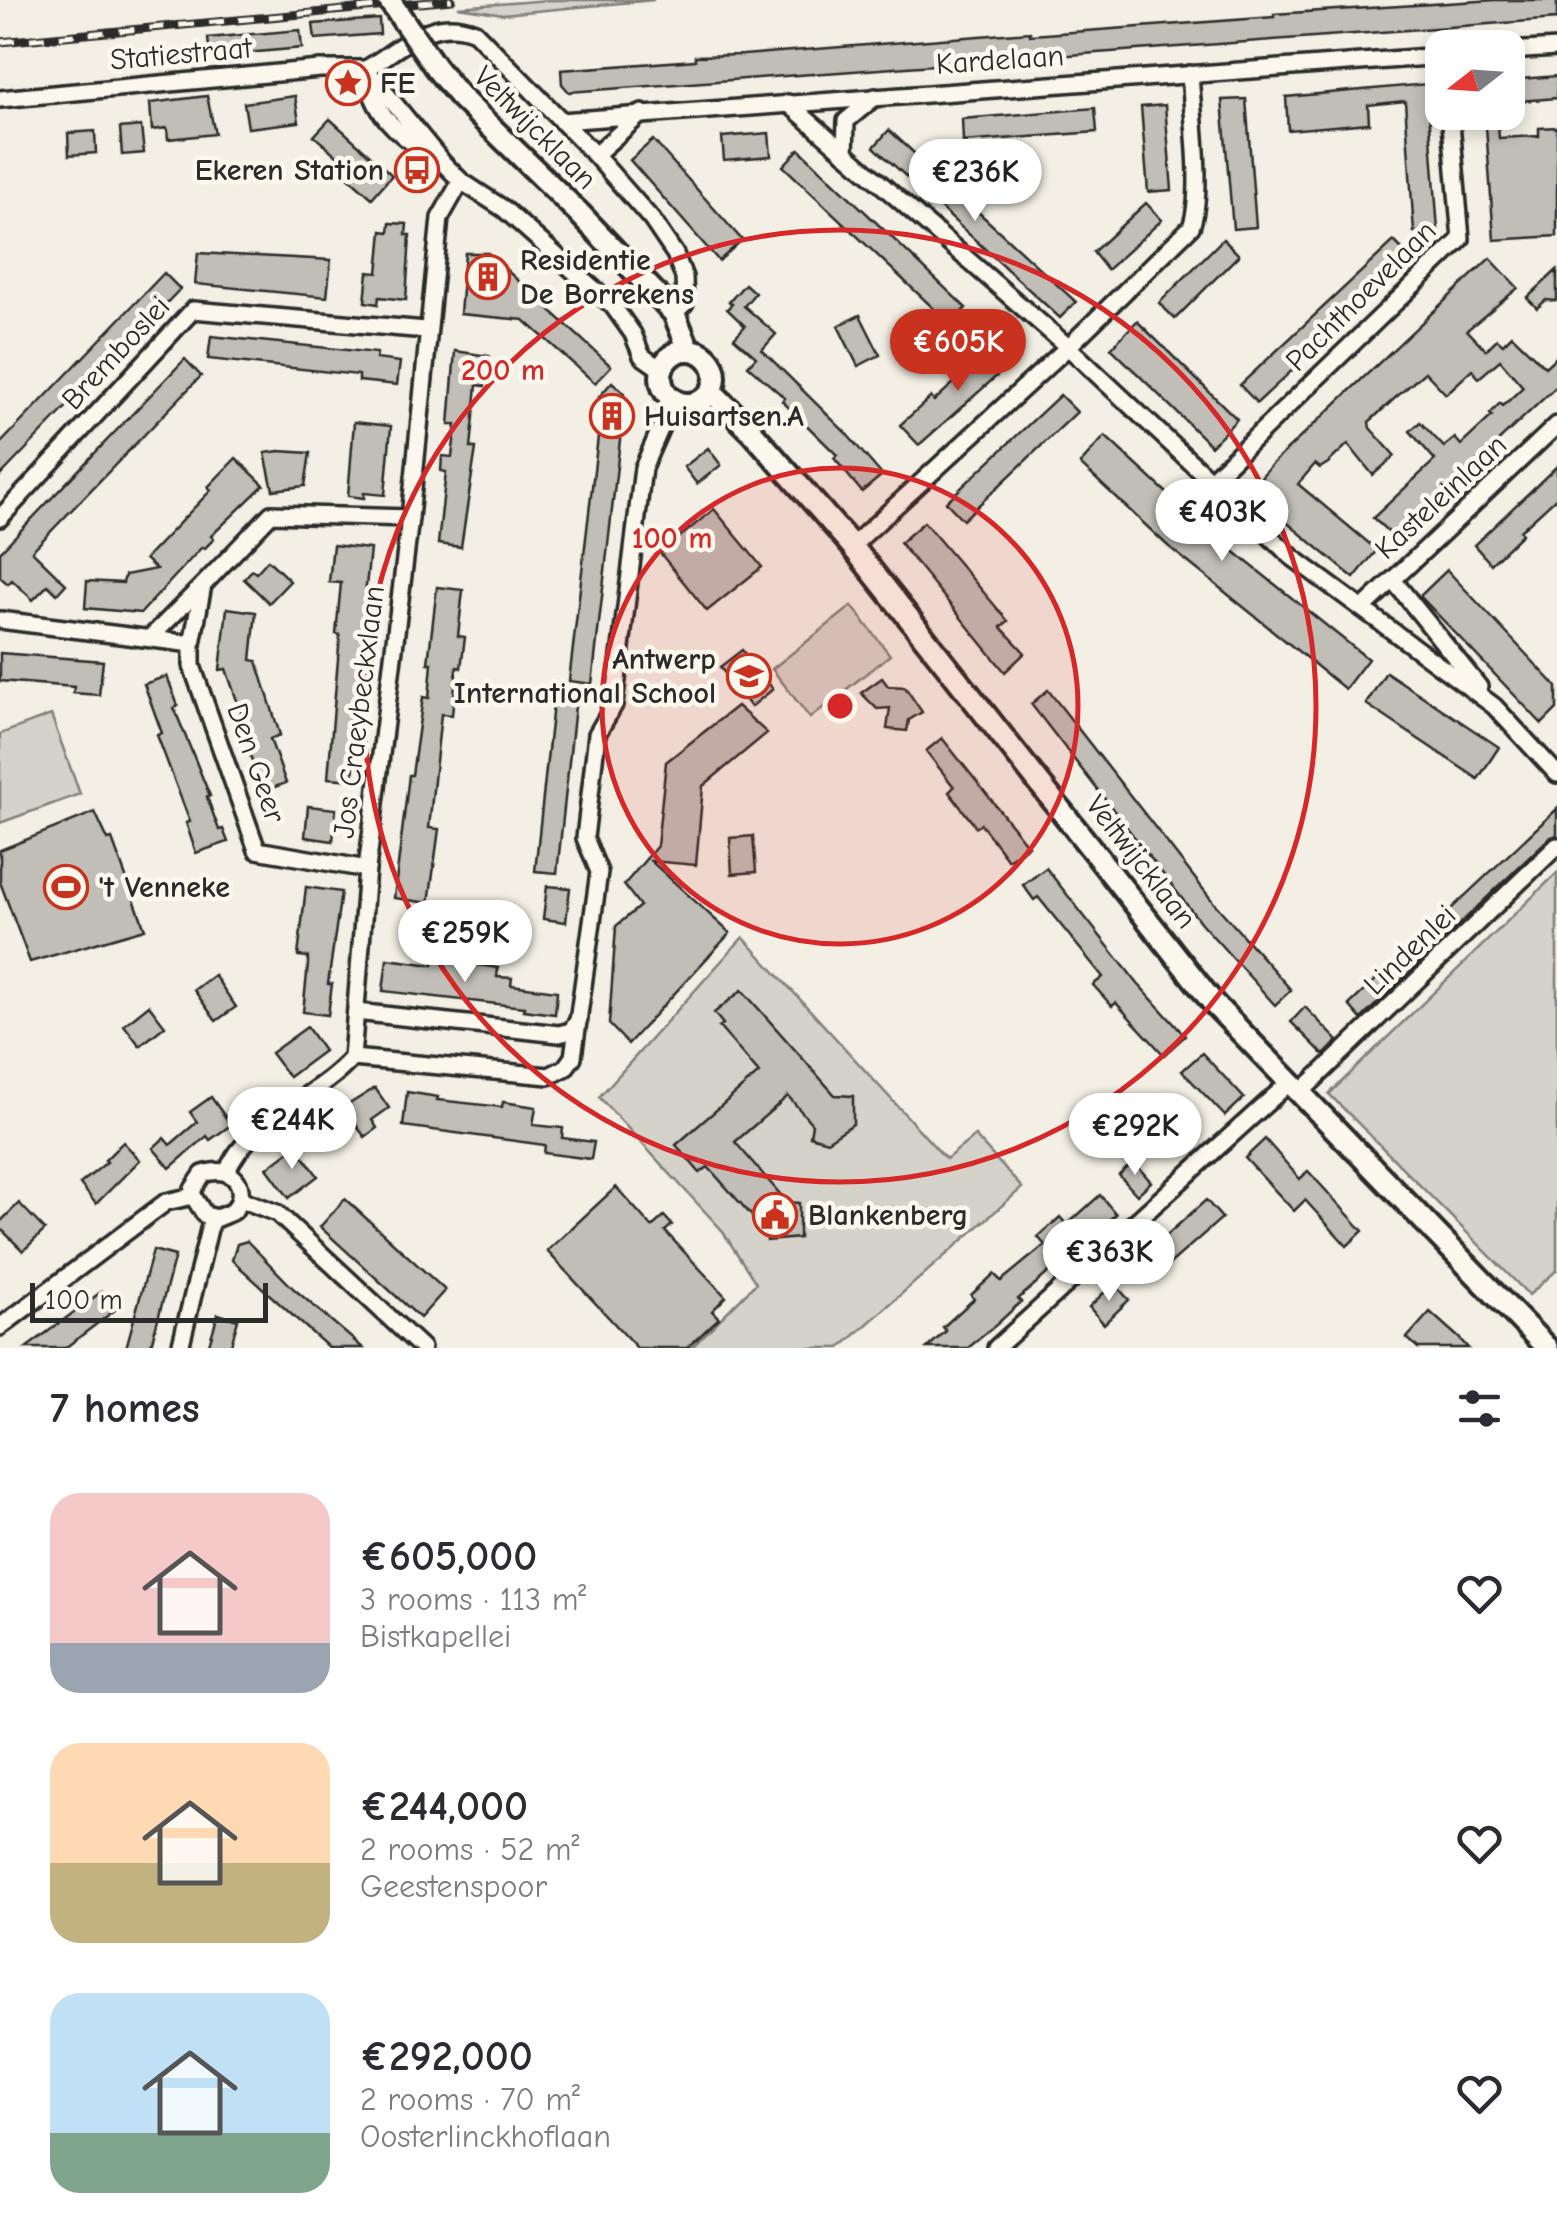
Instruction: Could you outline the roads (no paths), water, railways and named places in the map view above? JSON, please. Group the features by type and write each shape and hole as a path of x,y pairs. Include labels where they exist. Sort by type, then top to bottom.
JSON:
{"street":[{"name":"Veltwijcklaan","path":"390,0 460,97 580,214 674,314 675,358 664,390 673,400"},
{"path":"366,70 425,31 454,25 472,30 485,40 652,220 675,254 684,276 685,303 674,314"},
{"path":"1525,50 1557,48"},
{"name":"Kardelaan","path":"561,121 1425,57"},
{"name":"Statiestraat","path":"0,98 320,68 366,70"},
{"name":"Veltwijcklaan","path":"366,70 370,95 390,126 504,209 613,306 642,356 675,358 703,354 712,362 716,383 712,392 852,546 1214,1004 1547,1348"},
{"path":"852,546 1068,347 1191,227 1196,215 1196,189 1190,74"},
{"path":"845,152 846,121 875,97"},
{"path":"788,102 1068,347 1292,557 1494,706"},
{"path":"595,155 642,113"},
{"name":"Pachthoevelaan","path":"1210,481 1461,239 1452,130"},
{"name":"Jos Craeybeckxlaan","path":"352,1058 367,869 410,518 426,330 440,218 461,181"},
{"name":"Veltwijcklaan","path":"650,289 675,358"},
{"name":"Bremboslei","path":"0,518 193,310 426,330"},
{"path":"228,1172 232,1159 245,1143 335,1078 352,1058 549,1076 565,1068 573,1057 600,872 584,838 597,734 614,705 643,468 673,400 691,405 712,392"},
{"name":"Kasteleinlaan","path":"1363,608 1557,424"},
{"path":"151,636 272,514 410,518"},
{"path":"1393,580 1494,706 1557,774"},
{"name":"Den Geer","path":"203,585 192,666 257,850 367,869"},
{"path":"0,620 192,644"},
{"name":"Lindenlei","path":"996,1348 1295,1087 1557,846"},
{"path":"356,1012 559,1034 571,1031 580,1016"},
{"path":"228,1172 238,1184 240,1199 234,1211 212,1217 200,1209 194,1189 203,1174 228,1172"},
{"path":"0,1328 166,1202 194,1196"},
{"path":"240,1199 277,1213 422,1348"},
{"path":"180,1348 212,1217"}],"railway":[{"path":"0,42 452,0"}],"place":[{"name":"FE","path":"348,83"},
{"name":"Ekeren Station","path":"417,170"},
{"name":"Residentie De Borrekens","path":"488,277"},
{"name":"Huisartsen.A","path":"612,416"},
{"name":"Antwerp International School","path":"749,676"},
{"name":"'t Venneke","path":"66,887"},
{"name":"Blankenberg","path":"775,1215"}]}
